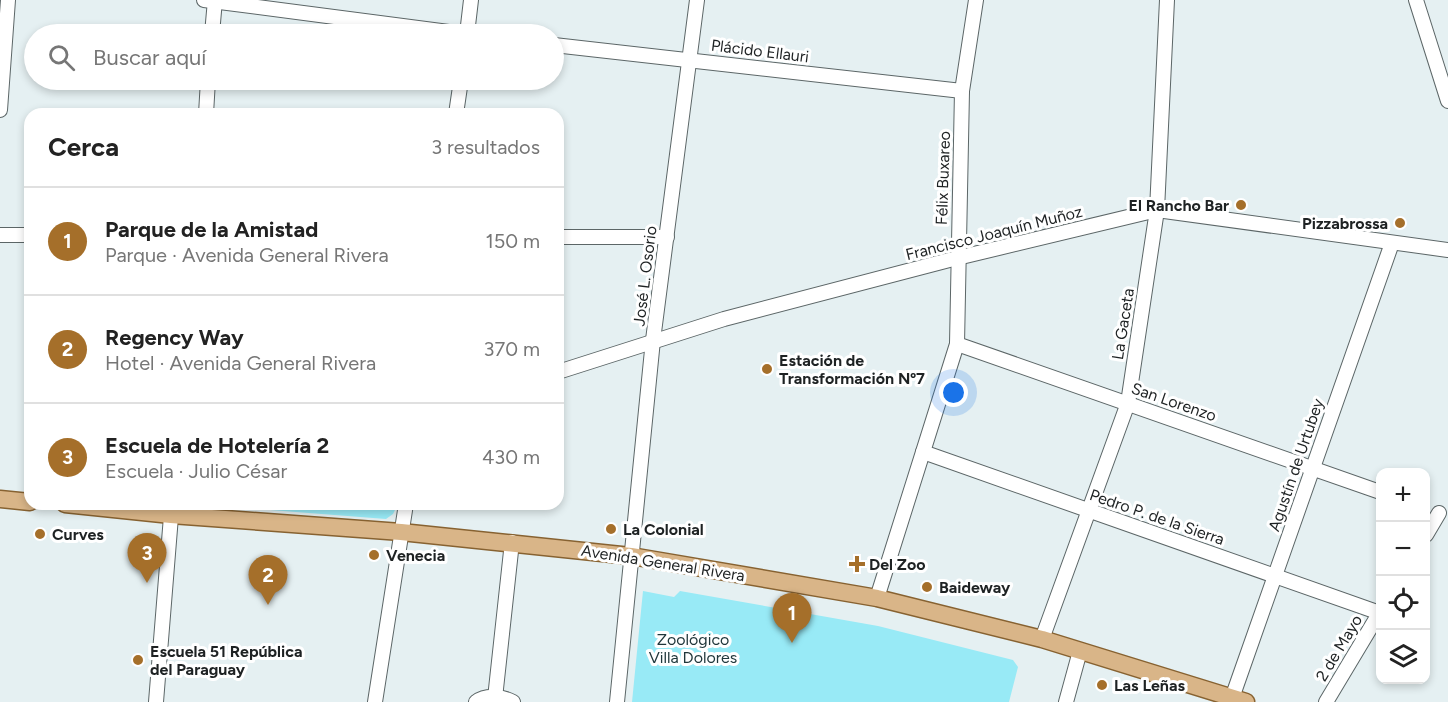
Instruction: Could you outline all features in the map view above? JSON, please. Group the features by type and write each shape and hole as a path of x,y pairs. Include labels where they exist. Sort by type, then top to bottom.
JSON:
{"main road":[{"path":"0,500 24,502"},
{"name":"Avenida General Rivera","path":"182,510 512,542 631,556 877,598 1042,639 1239,700"}],"street":[{"path":"0,110 8,0"},
{"path":"212,24 211,0 390,24"},
{"path":"467,24 471,0"},
{"name":"José L. Osorio","path":"616,702 653,340 697,0"},
{"name":"Félix Buxareo","path":"877,598 957,344 962,91 976,0"},
{"name":"La Gaceta","path":"1042,639 1128,403 1157,210 1167,0"},
{"path":"1416,0 1447,96"},
{"name":"Plácido Ellauri","path":"564,46 962,91"},
{"path":"206,108 207,90"},
{"path":"457,108 460,90"},
{"name":"Francisco Joaquín Muñoz","path":"564,370 735,316 957,258 1157,210 1448,250"},
{"path":"0,235 24,235"},
{"path":"564,237 667,237"},
{"name":"Agustín de Urtubey","path":"1239,700 1275,576 1392,243"},
{"name":"San Lorenzo","path":"957,344 1376,491"},
{"name":"Pedro P. de la Sierra","path":"923,452 1376,611"},
{"path":"156,702 172,510"},
{"path":"375,702 405,510"},
{"path":"1430,525 1437,510"},
{"path":"495,699 512,542"},
{"name":"2 de Mayo","path":"1326,702 1376,619"},
{"path":"1066,702 1080,651"}],"green space":[{"path":"270,510 395,510 386,519"},
{"name":"Zoológico Villa Dolores","path":"643,591 674,597 680,591 878,626 1013,660 1018,667 1009,702 632,702"}],"place":[{"name":"El Rancho Bar","path":"1241,205"},
{"name":"Pizzabrossa","path":"1400,223"},
{"name":"Estación de Transformación Nº7","path":"767,369"},
{"name":"La Colonial","path":"611,529"},
{"name":"Curves","path":"40,534"},
{"name":"Venecia","path":"374,555"},
{"name":"Del Zoo","path":"857,564"},
{"name":"Escuela de Hotelería 2","path":"147,583"},
{"name":"Baideway","path":"927,587"},
{"name":"Regency Way","path":"268,605"},
{"name":"Parque de la Amistad","path":"792,643"},
{"name":"Escuela 51 República del Paraguay","path":"138,660"},
{"name":"Las Leñas","path":"1102,685"}]}
